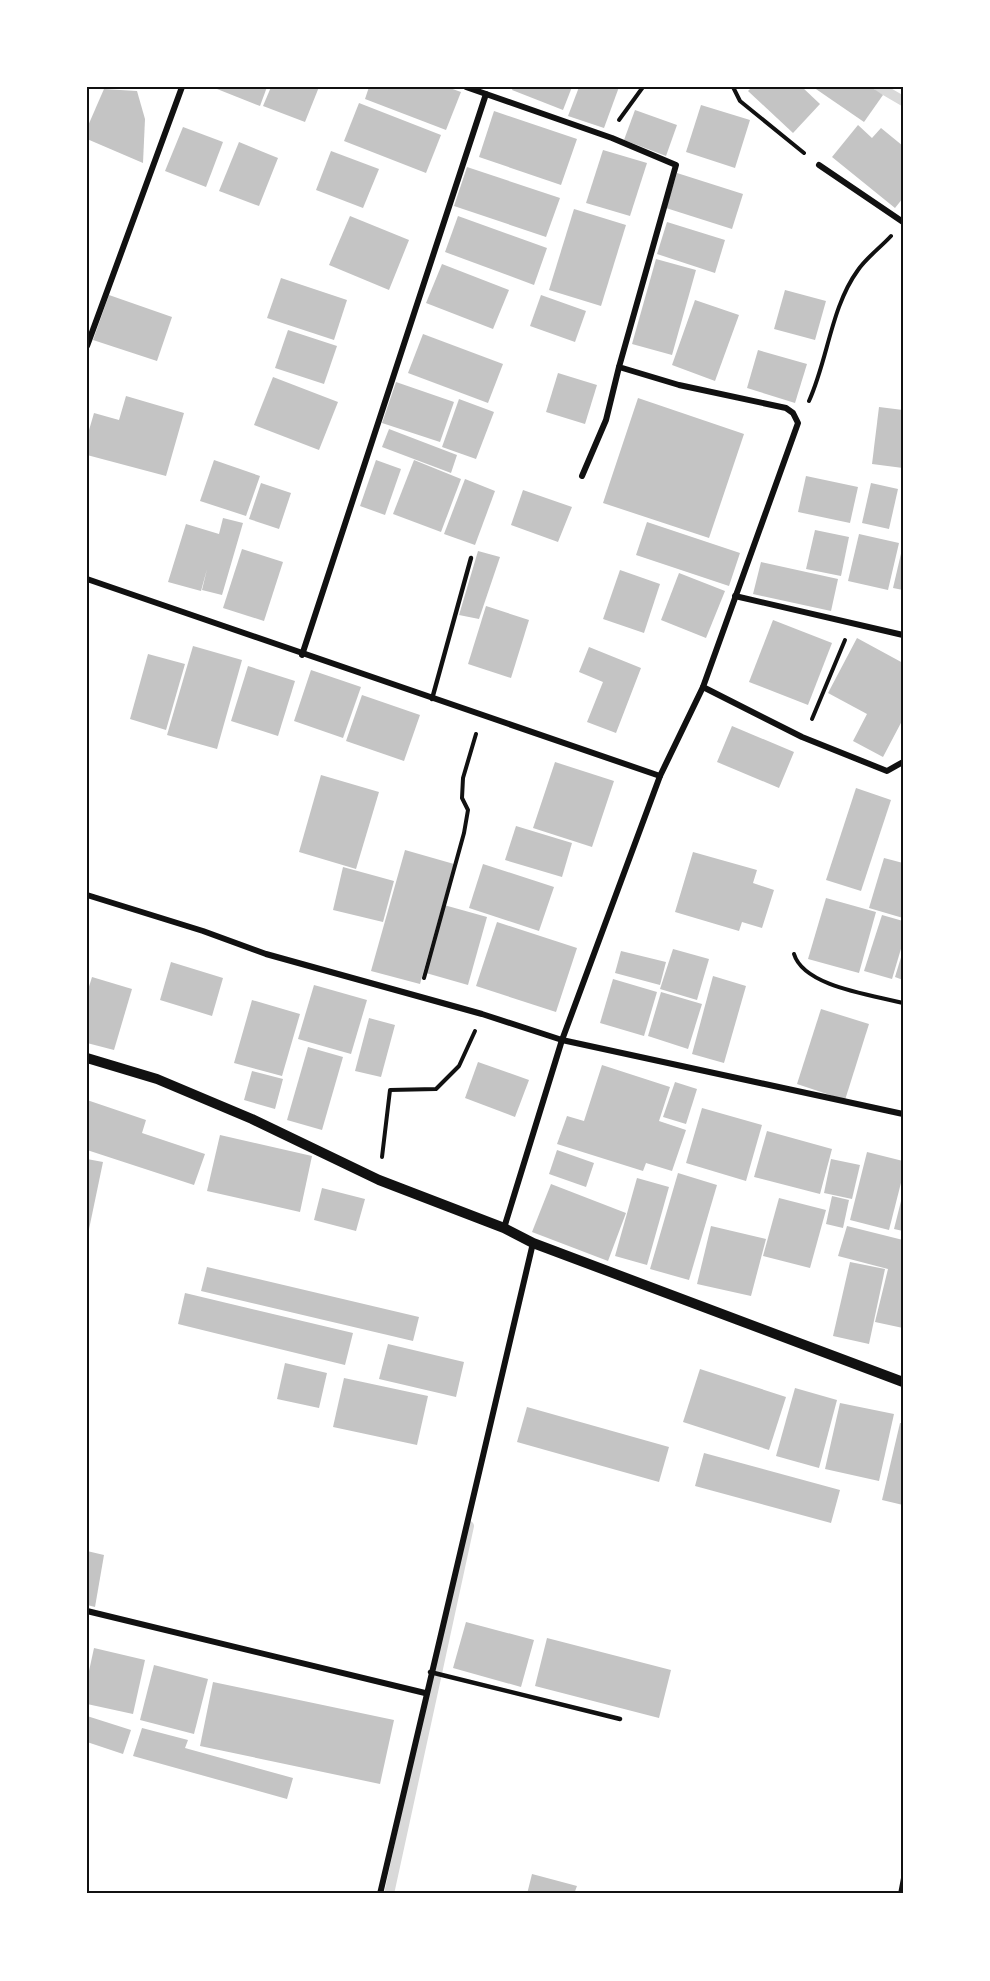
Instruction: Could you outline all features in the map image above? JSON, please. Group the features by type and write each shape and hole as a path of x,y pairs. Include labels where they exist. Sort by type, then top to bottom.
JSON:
{"street":[{"path":"87,346 182,87"},
{"path":"466,87 612,138 676,165 606,420 582,476"},
{"path":"302,655 486,94"},
{"path":"819,165 903,222"},
{"path":"504,1228 562,1040 660,776 703,687 798,423 793,413 786,408 679,385 619,367"},
{"path":"87,579 302,655 660,776"},
{"path":"735,596 903,635"},
{"path":"703,687 802,737 887,771 903,762"},
{"path":"87,896 203,931 266,954 482,1014 562,1040 903,1114"},
{"path":"87,1058 158,1079 252,1119 379,1180 504,1228 533,1243 903,1382"},
{"path":"380,1894 425,1693 533,1243"},
{"path":"87,1611 425,1693"}],"lane":[{"path":"432,699 471,558"},
{"path":"430,1672 620,1719"}],"path":[{"path":"612,138 621,115 643,87"},
{"path":"734,87 740,101 819,165"},
{"path":"798,423 820,377 846,292 859,269 897,231"},
{"path":"802,737 840,649 855,624"},
{"path":"420,996 464,833 468,810 462,798 463,778 481,716"},
{"path":"794,954 801,969 826,983 903,1004"},
{"path":"379,1180 390,1090 436,1089 459,1066 482,1014"},
{"path":"900,1894 903,1878"}],"building":[{"path":"212,87 267,87 260,106"},
{"path":"271,87 319,87 305,122 263,106"},
{"path":"369,87 447,87 461,92 446,130 365,99"},
{"path":"513,87 572,87 563,110 512,90"},
{"path":"579,87 619,87 604,128 568,116"},
{"path":"752,87 802,87 820,104 793,133 748,91"},
{"path":"813,87 871,87 883,95 864,122"},
{"path":"104,89 137,91 145,119 143,163 87,139 87,128"},
{"path":"359,103 441,135 426,173 344,141"},
{"path":"701,105 750,120 735,168 686,152"},
{"path":"635,110 677,125 666,156 624,140"},
{"path":"494,111 577,139 561,185 479,157"},
{"path":"858,125 872,138 881,128 903,146 903,198 895,208 832,157"},
{"path":"183,127 223,142 206,187 165,171"},
{"path":"239,142 278,158 259,206 219,191"},
{"path":"603,150 647,163 630,216 586,203"},
{"path":"331,151 379,169 363,208 316,190"},
{"path":"467,167 560,198 546,237 454,206"},
{"path":"677,173 743,194 732,229 666,208"},
{"path":"574,209 626,225 601,306 549,290"},
{"path":"350,216 409,240 389,290 329,265"},
{"path":"458,216 547,248 534,285 445,252"},
{"path":"667,222 725,240 715,273 657,254"},
{"path":"656,259 696,270 672,355 632,344"},
{"path":"442,264 509,290 493,329 426,303"},
{"path":"281,278 347,300 334,340 267,318"},
{"path":"785,290 826,301 815,340 774,329"},
{"path":"109,295 172,317 157,361 93,340"},
{"path":"541,295 586,311 575,342 530,326"},
{"path":"695,300 739,315 715,381 672,365"},
{"path":"288,330 337,346 324,384 275,368"},
{"path":"423,334 503,364 488,403 408,373"},
{"path":"758,350 807,364 795,403 747,388"},
{"path":"558,373 597,385 585,424 546,412"},
{"path":"273,377 338,402 319,450 254,425"},
{"path":"396,382 454,402 440,442 382,423"},
{"path":"126,396 184,413 166,476 87,455 87,437 94,413 119,420"},
{"path":"638,398 744,434 709,538 603,503"},
{"path":"459,399 494,412 476,459 442,447"},
{"path":"879,407 903,410 903,468 872,464"},
{"path":"389,429 457,455 451,473 382,447"},
{"path":"214,460 260,476 246,516 200,501"},
{"path":"376,460 401,469 385,515 360,506"},
{"path":"414,460 461,479 441,532 393,514"},
{"path":"806,476 858,487 850,523 798,512"},
{"path":"465,479 495,491 475,545 444,534"},
{"path":"261,483 291,493 279,529 249,519"},
{"path":"871,483 898,489 889,529 862,523"},
{"path":"523,490 572,507 558,542 511,525"},
{"path":"223,518 243,523 222,595 202,590 207,569 201,591 168,582 186,524 219,534"},
{"path":"647,522 740,553 729,586 636,555"},
{"path":"815,530 849,537 841,576 806,569"},
{"path":"859,534 899,543 888,590 848,581"},
{"path":"903,545 903,590 893,588"},
{"path":"242,549 283,562 264,621 223,608"},
{"path":"478,551 500,557 479,619 459,615"},
{"path":"761,562 838,579 831,611 753,594"},
{"path":"620,570 660,584 644,633 603,619"},
{"path":"679,573 725,591 706,638 661,620"},
{"path":"486,606 529,620 511,678 468,664"},
{"path":"773,620 832,643 808,705 749,682"},
{"path":"857,638 903,663 903,719 883,757 853,741 867,714 828,693"},
{"path":"193,646 242,660 217,749 167,735"},
{"path":"589,647 641,668 616,733 587,722 603,682 579,672"},
{"path":"148,654 185,664 166,730 130,719"},
{"path":"248,666 295,681 278,736 231,721"},
{"path":"311,670 361,687 343,738 294,721"},
{"path":"362,695 420,715 404,761 346,741"},
{"path":"732,726 794,752 779,788 717,762"},
{"path":"555,762 614,781 592,847 533,828"},
{"path":"321,775 379,792 356,869 299,852"},
{"path":"856,788 891,800 861,891 826,880"},
{"path":"516,826 572,843 562,877 505,860"},
{"path":"405,850 454,864 420,984 371,971"},
{"path":"693,852 757,870 753,883 774,890 762,928 742,922 739,931 675,912"},
{"path":"884,858 903,863 903,918 869,908"},
{"path":"483,864 554,887 539,931 469,908"},
{"path":"343,867 394,881 383,922 333,910"},
{"path":"826,898 876,912 859,973 808,959"},
{"path":"444,905 487,917 468,985 426,973"},
{"path":"882,915 903,921 903,942 892,979 864,971"},
{"path":"497,922 577,948 556,1012 476,986"},
{"path":"673,949 709,959 697,1000 660,989"},
{"path":"621,951 666,962 660,985 615,973"},
{"path":"903,954 903,980 895,977"},
{"path":"171,962 223,978 212,1016 160,1000"},
{"path":"713,976 746,986 724,1063 692,1054"},
{"path":"92,977 132,989 114,1050 87,1043 87,993"},
{"path":"613,979 657,992 644,1036 600,1023"},
{"path":"314,985 367,1000 351,1054 298,1039"},
{"path":"661,992 702,1004 688,1049 648,1036"},
{"path":"252,1000 300,1014 282,1076 234,1063"},
{"path":"821,1009 869,1024 845,1100 797,1084"},
{"path":"369,1018 395,1025 381,1077 355,1071"},
{"path":"308,1047 343,1057 322,1130 287,1120"},
{"path":"478,1062 529,1080 515,1117 465,1098"},
{"path":"602,1065 670,1087 659,1121 686,1130 672,1171 646,1163 643,1171 557,1144 567,1116 584,1121"},
{"path":"252,1071 283,1079 275,1109 244,1100"},
{"path":"675,1082 697,1089 686,1124 663,1117"},
{"path":"87,1100 146,1120 142,1133 205,1154 194,1185 87,1150"},
{"path":"702,1108 762,1125 746,1181 686,1163"},
{"path":"767,1131 832,1149 820,1194 754,1177"},
{"path":"220,1135 312,1156 300,1212 207,1191"},
{"path":"557,1150 594,1163 586,1187 549,1174"},
{"path":"867,1152 903,1161 903,1175 889,1230 850,1220"},
{"path":"87,1159 103,1162 88,1234 87,1234"},
{"path":"831,1159 860,1165 852,1199 824,1193"},
{"path":"678,1173 717,1185 689,1280 650,1269"},
{"path":"637,1178 669,1187 647,1265 615,1256"},
{"path":"551,1184 626,1213 608,1261 532,1232"},
{"path":"322,1188 365,1199 356,1231 314,1220"},
{"path":"832,1196 849,1200 843,1228 826,1224"},
{"path":"903,1197 903,1231 894,1229"},
{"path":"779,1198 826,1210 810,1268 763,1256"},
{"path":"711,1226 766,1239 751,1296 697,1284"},
{"path":"847,1226 903,1240 903,1328 875,1322 888,1269 838,1256"},
{"path":"850,1262 885,1269 869,1344 833,1336"},
{"path":"207,1267 419,1317 413,1341 201,1291"},
{"path":"185,1293 353,1333 345,1365 178,1324"},
{"path":"388,1344 464,1362 456,1397 379,1379"},
{"path":"285,1363 327,1373 319,1408 277,1399"},
{"path":"700,1369 786,1397 769,1450 683,1422"},
{"path":"344,1378 428,1396 417,1445 333,1427"},
{"path":"795,1388 837,1400 819,1468 776,1456"},
{"path":"840,1403 894,1414 879,1481 825,1469"},
{"path":"527,1407 669,1447 659,1482 517,1442"},
{"path":"900,1423 903,1423 903,1505 882,1500"},
{"path":"704,1453 840,1490 831,1523 695,1486"},
{"path":"87,1551 104,1555 95,1607 87,1605"},
{"path":"466,1622 534,1640 521,1687 453,1668"},
{"path":"547,1638 671,1670 659,1718 535,1686"},
{"path":"94,1648 145,1660 133,1714 87,1704 87,1680"},
{"path":"154,1665 208,1679 194,1734 140,1720"},
{"path":"213,1682 394,1720 380,1784 200,1746"},
{"path":"87,1716 131,1730 123,1754 87,1742"},
{"path":"142,1728 188,1740 185,1748 293,1778 287,1799 133,1756"},
{"path":"532,1874 577,1886 574,1894 527,1894"}],"waterway":[{"path":"879,87 903,101"},
{"path":"389,1894 469,1526"}]}
